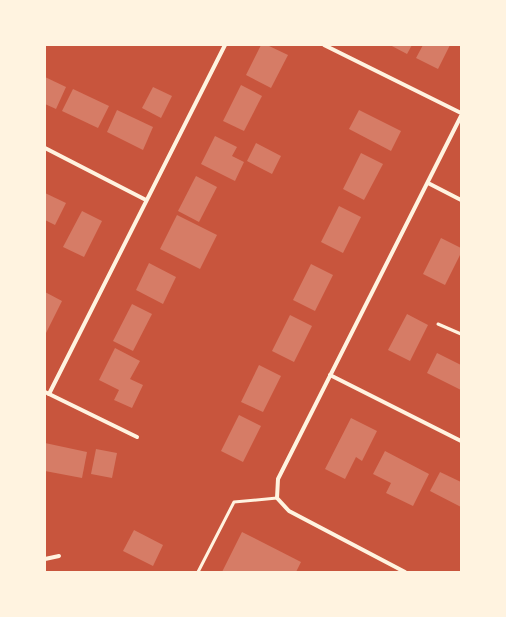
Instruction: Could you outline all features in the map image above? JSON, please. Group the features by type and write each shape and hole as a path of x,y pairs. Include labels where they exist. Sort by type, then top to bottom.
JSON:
{"street":[{"path":"137,436 47,393 225,45"},
{"path":"324,45 461,113"},
{"path":"405,572 289,511 277,498 278,479 461,116"},
{"path":"45,148 146,200"},
{"path":"428,183 461,200"},
{"path":"330,375 461,441"},
{"path":"45,559 59,556"}],"lane":[{"path":"438,324 461,334"},
{"path":"198,572 234,502 277,498"}],"building":[{"path":"261,45 267,45 288,55 271,88 246,75"},
{"path":"390,45 412,45 407,54"},
{"path":"423,45 450,45 438,69 416,58"},
{"path":"45,77 66,87 56,109 45,104"},
{"path":"241,85 262,96 244,131 223,121"},
{"path":"153,87 172,96 161,118 142,108"},
{"path":"73,89 109,106 98,128 62,111"},
{"path":"117,110 153,127 143,150 107,132"},
{"path":"359,110 401,131 391,151 349,129"},
{"path":"215,136 237,147 232,156 244,162 235,181 201,164"},
{"path":"256,143 281,156 272,174 247,161"},
{"path":"361,153 383,164 364,200 343,189"},
{"path":"196,176 217,187 199,222 178,211"},
{"path":"45,193 66,203 55,225 45,220"},
{"path":"339,206 361,217 343,253 321,242"},
{"path":"82,211 102,221 84,257 63,247"},
{"path":"177,215 217,235 200,269 160,249"},
{"path":"441,238 461,248 461,253 445,285 423,274"},
{"path":"149,263 176,277 163,304 136,290"},
{"path":"311,264 333,275 315,311 293,300"},
{"path":"45,292 62,301 45,335"},
{"path":"132,304 152,314 133,351 113,341"},
{"path":"407,314 428,325 410,361 388,350"},
{"path":"290,315 312,326 294,362 272,351"},
{"path":"115,348 140,361 130,379 143,385 132,408 114,400 119,390 99,380"},
{"path":"437,353 461,365 461,390 427,373"},
{"path":"259,365 281,376 263,412 241,402"},
{"path":"239,415 261,426 243,462 221,451"},
{"path":"351,418 377,431 362,461 356,457 345,479 325,469"},
{"path":"45,443 87,452 82,478 45,471"},
{"path":"96,449 117,453 112,478 91,474"},
{"path":"385,451 429,474 413,506 386,493 391,483 373,474"},
{"path":"440,472 461,482 461,507 430,491"},
{"path":"134,530 163,545 153,566 123,551"},
{"path":"242,532 301,562 296,572 222,572"}]}
